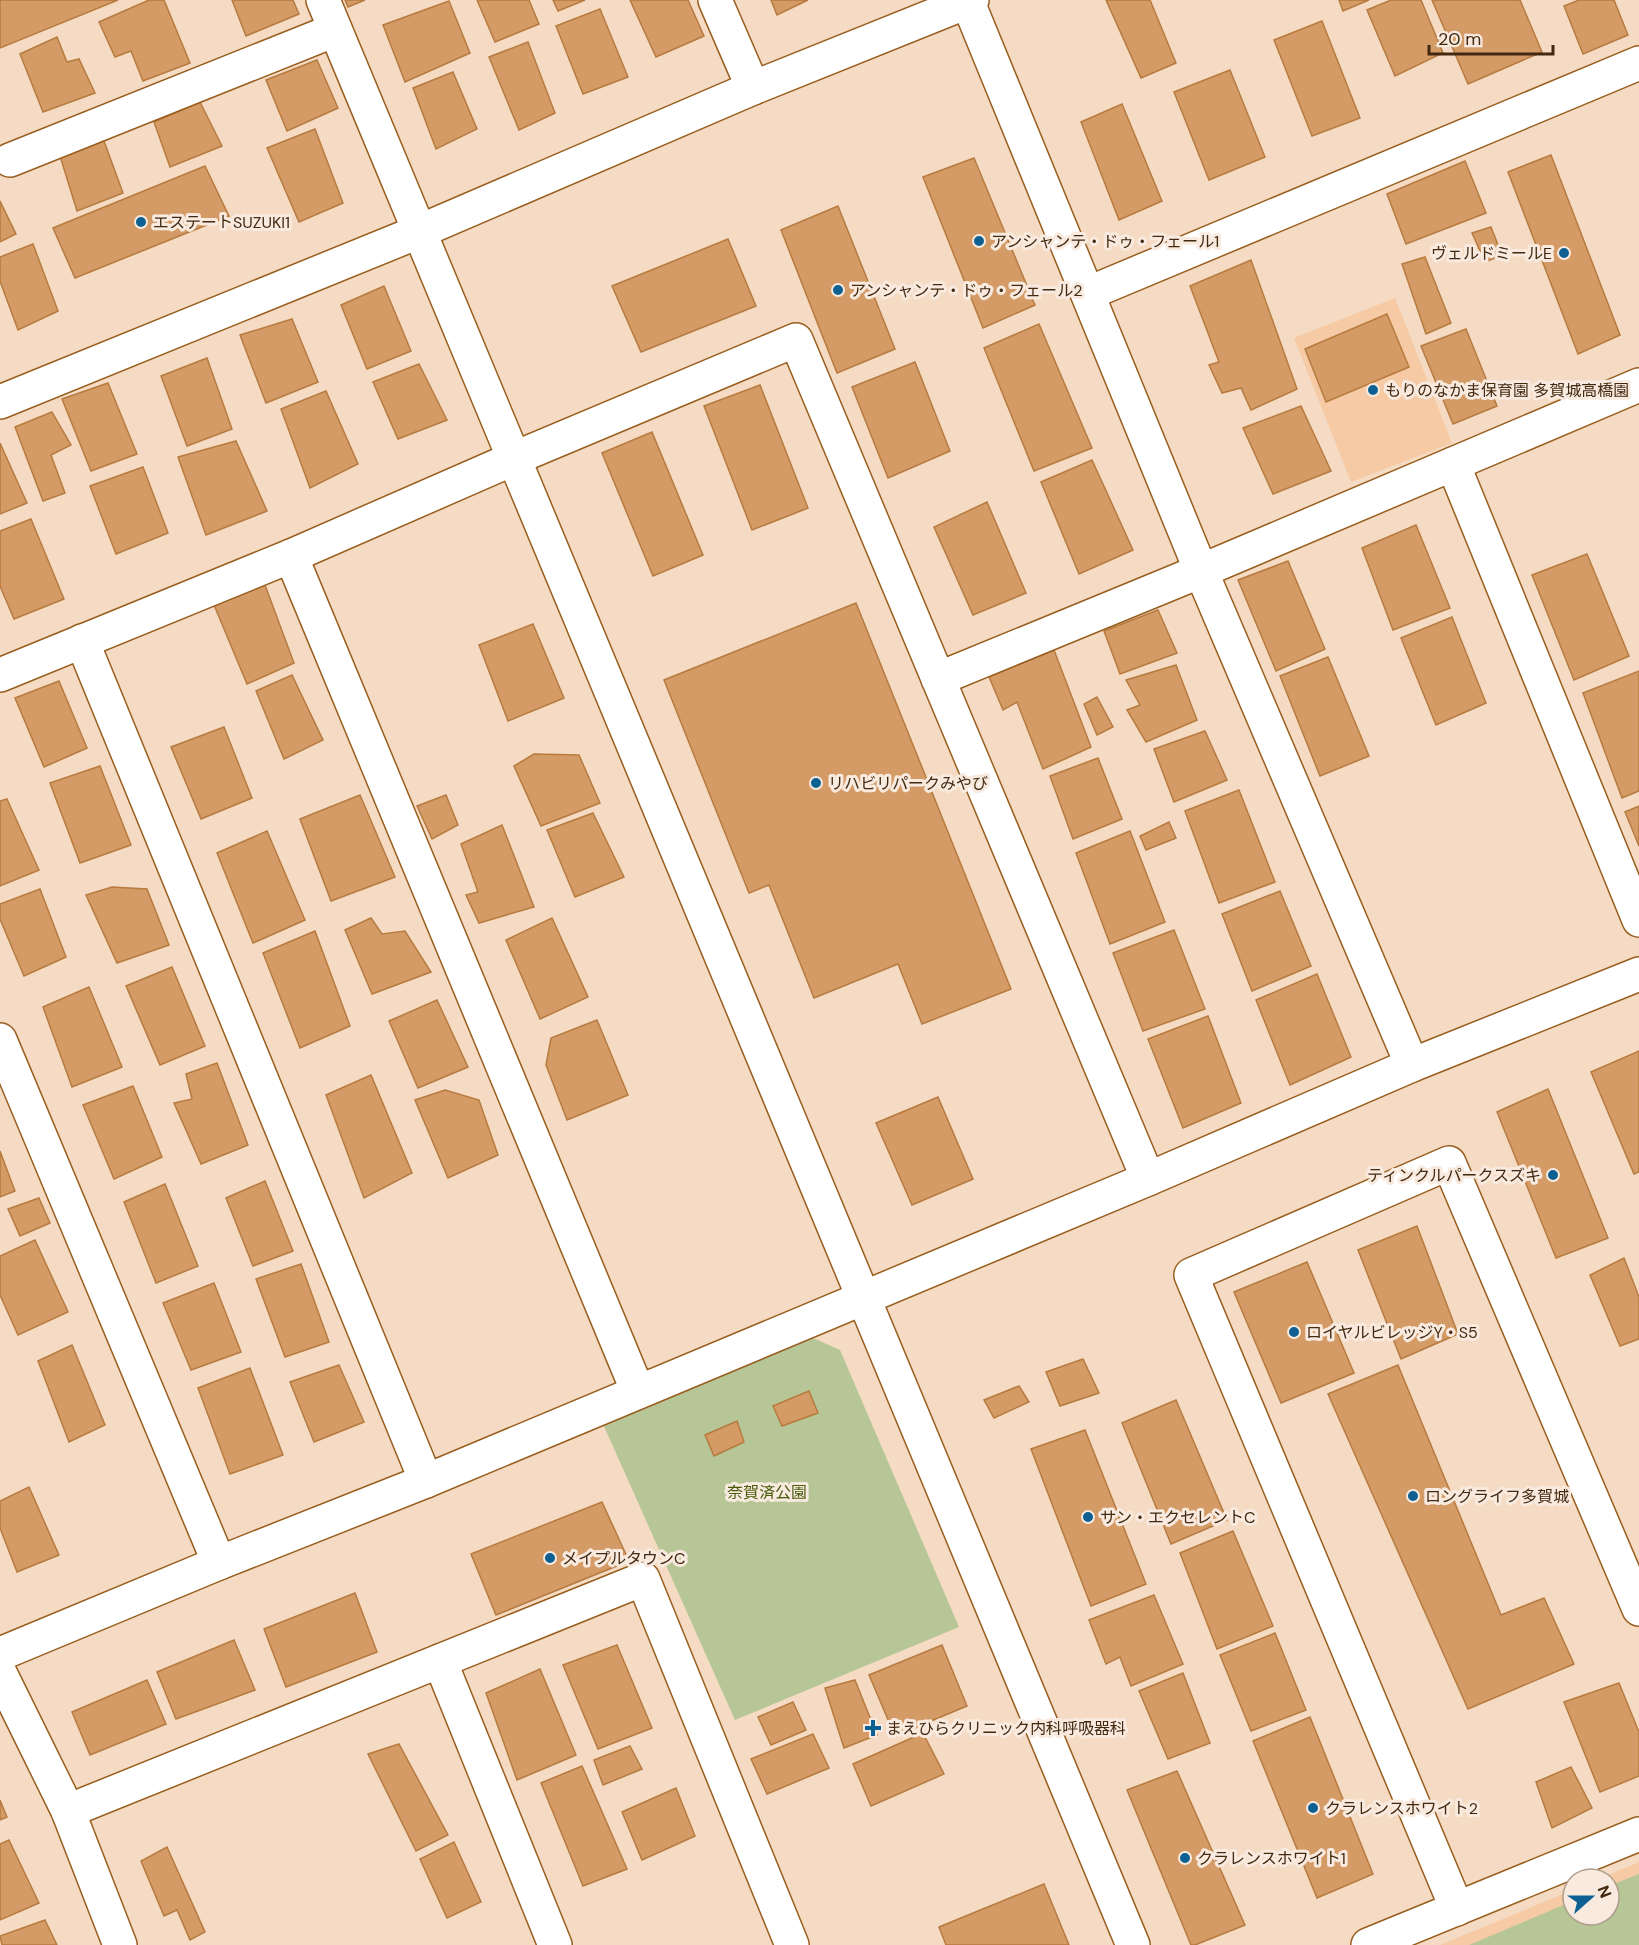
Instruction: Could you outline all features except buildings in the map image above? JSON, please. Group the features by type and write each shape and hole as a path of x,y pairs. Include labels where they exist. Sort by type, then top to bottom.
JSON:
{"street":[{"path":"323,0 1133,1945"},
{"path":"715,0 753,88"},
{"path":"0,402 418,232 753,88 969,1 1201,571 1412,1065"},
{"path":"10,160 335,30"},
{"path":"1089,293 1639,63"},
{"path":"0,675 291,556 515,458 796,340 1148,1179"},
{"path":"938,679 1201,571 1639,385"},
{"path":"1453,464 1639,920"},
{"path":"291,556 638,1392"},
{"path":"82,641 426,1481"},
{"path":"0,1654 219,1563 426,1481 1148,1179 1412,1065 1639,974"},
{"path":"0,1040 219,1563"},
{"path":"1457,1909 1191,1275 1449,1163 1639,1609"},
{"path":"68,1811 643,1579 792,1945"},
{"path":"440,1661 555,1945"},
{"path":"0,1673 68,1811 120,1945"},
{"path":"1368,1945 1639,1834"}],"shaded area":[{"name":"もりのなかま保育園 多賀城高橋園","path":"1395,298 1452,443 1351,482 1294,338"},
{"path":"1639,1862 1639,1945 1440,1945 1561,1895 1561,1927 1621,1927 1621,1870"}],"green space":[{"name":"奈賀済公園","path":"813,1338 840,1350 959,1627 735,1720 603,1424"},
{"path":"1639,1874 1639,1945 1469,1945 1561,1906 1561,1927 1621,1927 1621,1881"}],"place":[{"name":"エステートSUZUKI1","path":"141,222"},
{"name":"アンシャンテ・ドゥ・フェール1","path":"979,241"},
{"name":"ヴェルドミールE","path":"1564,253"},
{"name":"アンシャンテ・ドゥ・フェール2","path":"838,290"},
{"name":"もりのなかま保育園 多賀城高橋園","path":"1373,390"},
{"name":"リハビリパークみやび","path":"816,783"},
{"name":"ティンクルパークスズキ","path":"1553,1175"},
{"name":"ロイヤルビレッジY・S5","path":"1294,1332"},
{"name":"ロングライフ多賀城","path":"1413,1496"},
{"name":"サン・エクセレントC","path":"1088,1517"},
{"name":"メイプルタウンC","path":"550,1558"},
{"name":"まえひらクリニック内科呼吸器科","path":"873,1728"},
{"name":"クラレンスホワイト2","path":"1313,1808"},
{"name":"クラレンスホワイト1","path":"1185,1858"}]}
